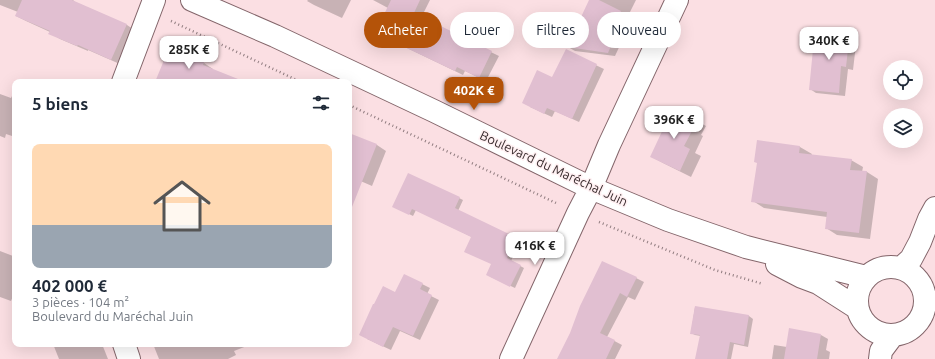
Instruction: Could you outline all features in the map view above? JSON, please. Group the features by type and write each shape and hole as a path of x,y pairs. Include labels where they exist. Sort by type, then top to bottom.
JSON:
{"street":[{"name":"Boulevard du Maréchal Juin","path":"192,0 275,36 434,111 591,188 668,220 746,247 866,277"},
{"path":"511,359 677,0"},
{"path":"124,79 152,5"},
{"path":"900,268 911,259 935,208"},
{"name":"Boulevard du Maréchal Juin","path":"746,247 802,277 818,282 857,308"},
{"path":"882,268 900,268 910,272 918,280 923,289 929,313 912,327 903,332 893,335 877,332 864,322 857,308 857,291 866,277 882,268"},
{"path":"880,359 881,351 893,335"},
{"path":"125,347 129,359"}],"path":[{"path":"152,5 295,79"}],"building":[{"path":"22,0 72,0 127,24 111,60 78,45 77,46 48,34 50,31 15,16"},
{"path":"391,0 420,0 414,12 385,12"},
{"path":"589,0 599,0 621,11 597,12 597,48 610,48 608,53 574,48 589,48 589,12 583,12"},
{"path":"442,27 450,31 450,48 486,48 492,51 479,78 457,67 455,71 407,48 442,48"},
{"path":"827,29 850,31 846,67 841,66 839,93 809,90 814,39 826,40"},
{"path":"169,48 204,62 203,65 238,79 156,79"},
{"path":"566,49 597,64 572,119 547,108 544,114 522,103 537,70 552,77"},
{"path":"673,108 695,118 690,128 693,129 684,146 690,149 680,171 650,157"},
{"path":"352,134 377,144 352,207"},
{"path":"757,140 800,146 799,153 852,159 850,170 867,171 859,233 825,229 827,212 751,202 757,163 754,162"},
{"path":"408,173 460,197 455,208 517,238 507,258 521,265 510,287 486,275 491,264 464,252 471,237 412,209 409,215 392,207"},
{"path":"602,261 637,277 627,297 620,293 600,333 615,340 606,359 557,359 570,333 580,306"},
{"path":"404,274 423,283 420,289 432,295 413,336 393,327 383,347 359,335 383,286 395,292"},
{"path":"695,306 749,315 744,345 730,342 727,359 695,359 700,335 690,334"},
{"path":"789,328 821,334 817,359 784,359"}]}
